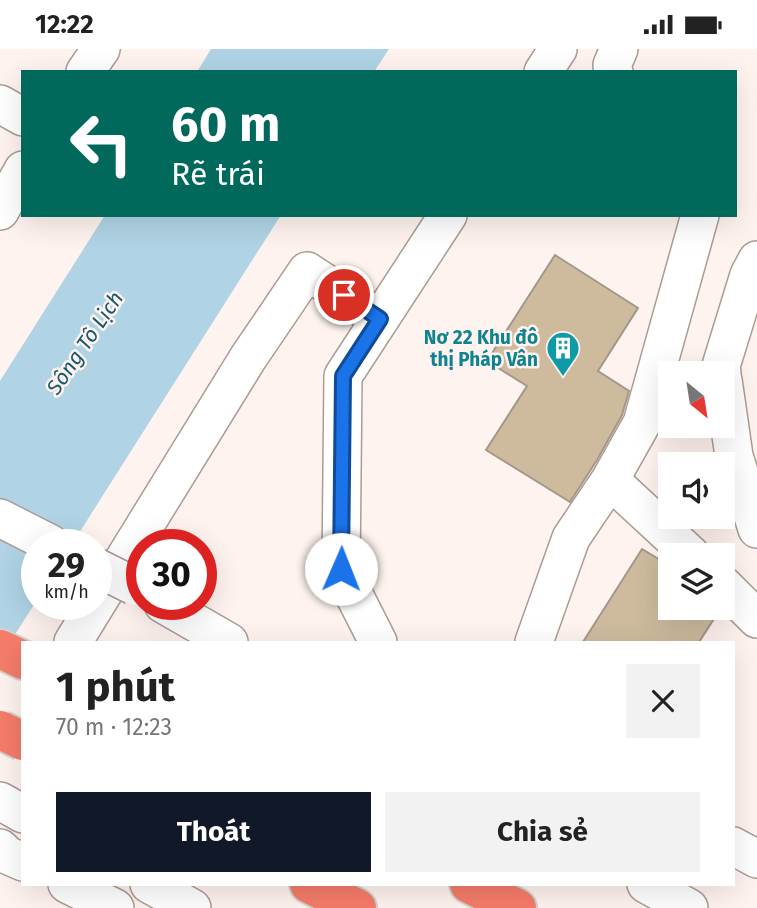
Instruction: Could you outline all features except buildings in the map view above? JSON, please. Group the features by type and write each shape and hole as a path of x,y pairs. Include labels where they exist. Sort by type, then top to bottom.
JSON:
{"highway":[{"path":"0,649 21,659"},
{"path":"0,730 21,740"},
{"path":"313,886 357,908"},
{"path":"472,886 517,908"}],"street":[{"path":"86,70 101,49"},
{"path":"544,70 558,49"},
{"path":"613,70 612,65 619,49"},
{"path":"0,104 21,116"},
{"path":"0,211 21,174"},
{"path":"377,641 341,569 343,376 447,217"},
{"path":"534,641 571,538 610,480 642,423 699,217"},
{"path":"722,361 748,275 757,260"},
{"path":"74,641 248,358 307,271 380,319"},
{"path":"731,438 734,456 757,529"},
{"path":"610,480 678,543"},
{"path":"0,518 22,529"},
{"path":"735,597 757,619"},
{"path":"191,620 227,641"},
{"path":"0,752 21,721"},
{"path":"0,801 21,813"},
{"path":"735,847 757,859"},
{"path":"0,848 7,855 21,861"},
{"path":"71,886 115,908"},
{"path":"153,886 192,908"},
{"path":"650,886 689,908"}],"water":[{"path":"211,49 389,49 375,70 198,70"},
{"name":"Sông Tô Lịch","path":"104,217 280,217 82,529 21,529 21,620 24,620 0,658 0,381"}],"place":[{"name":"Nơ 22 Khu đô thị Pháp Vân","path":"563,378"}],"route":[{"path":"341,569 343,376 380,319 344,295"}]}
